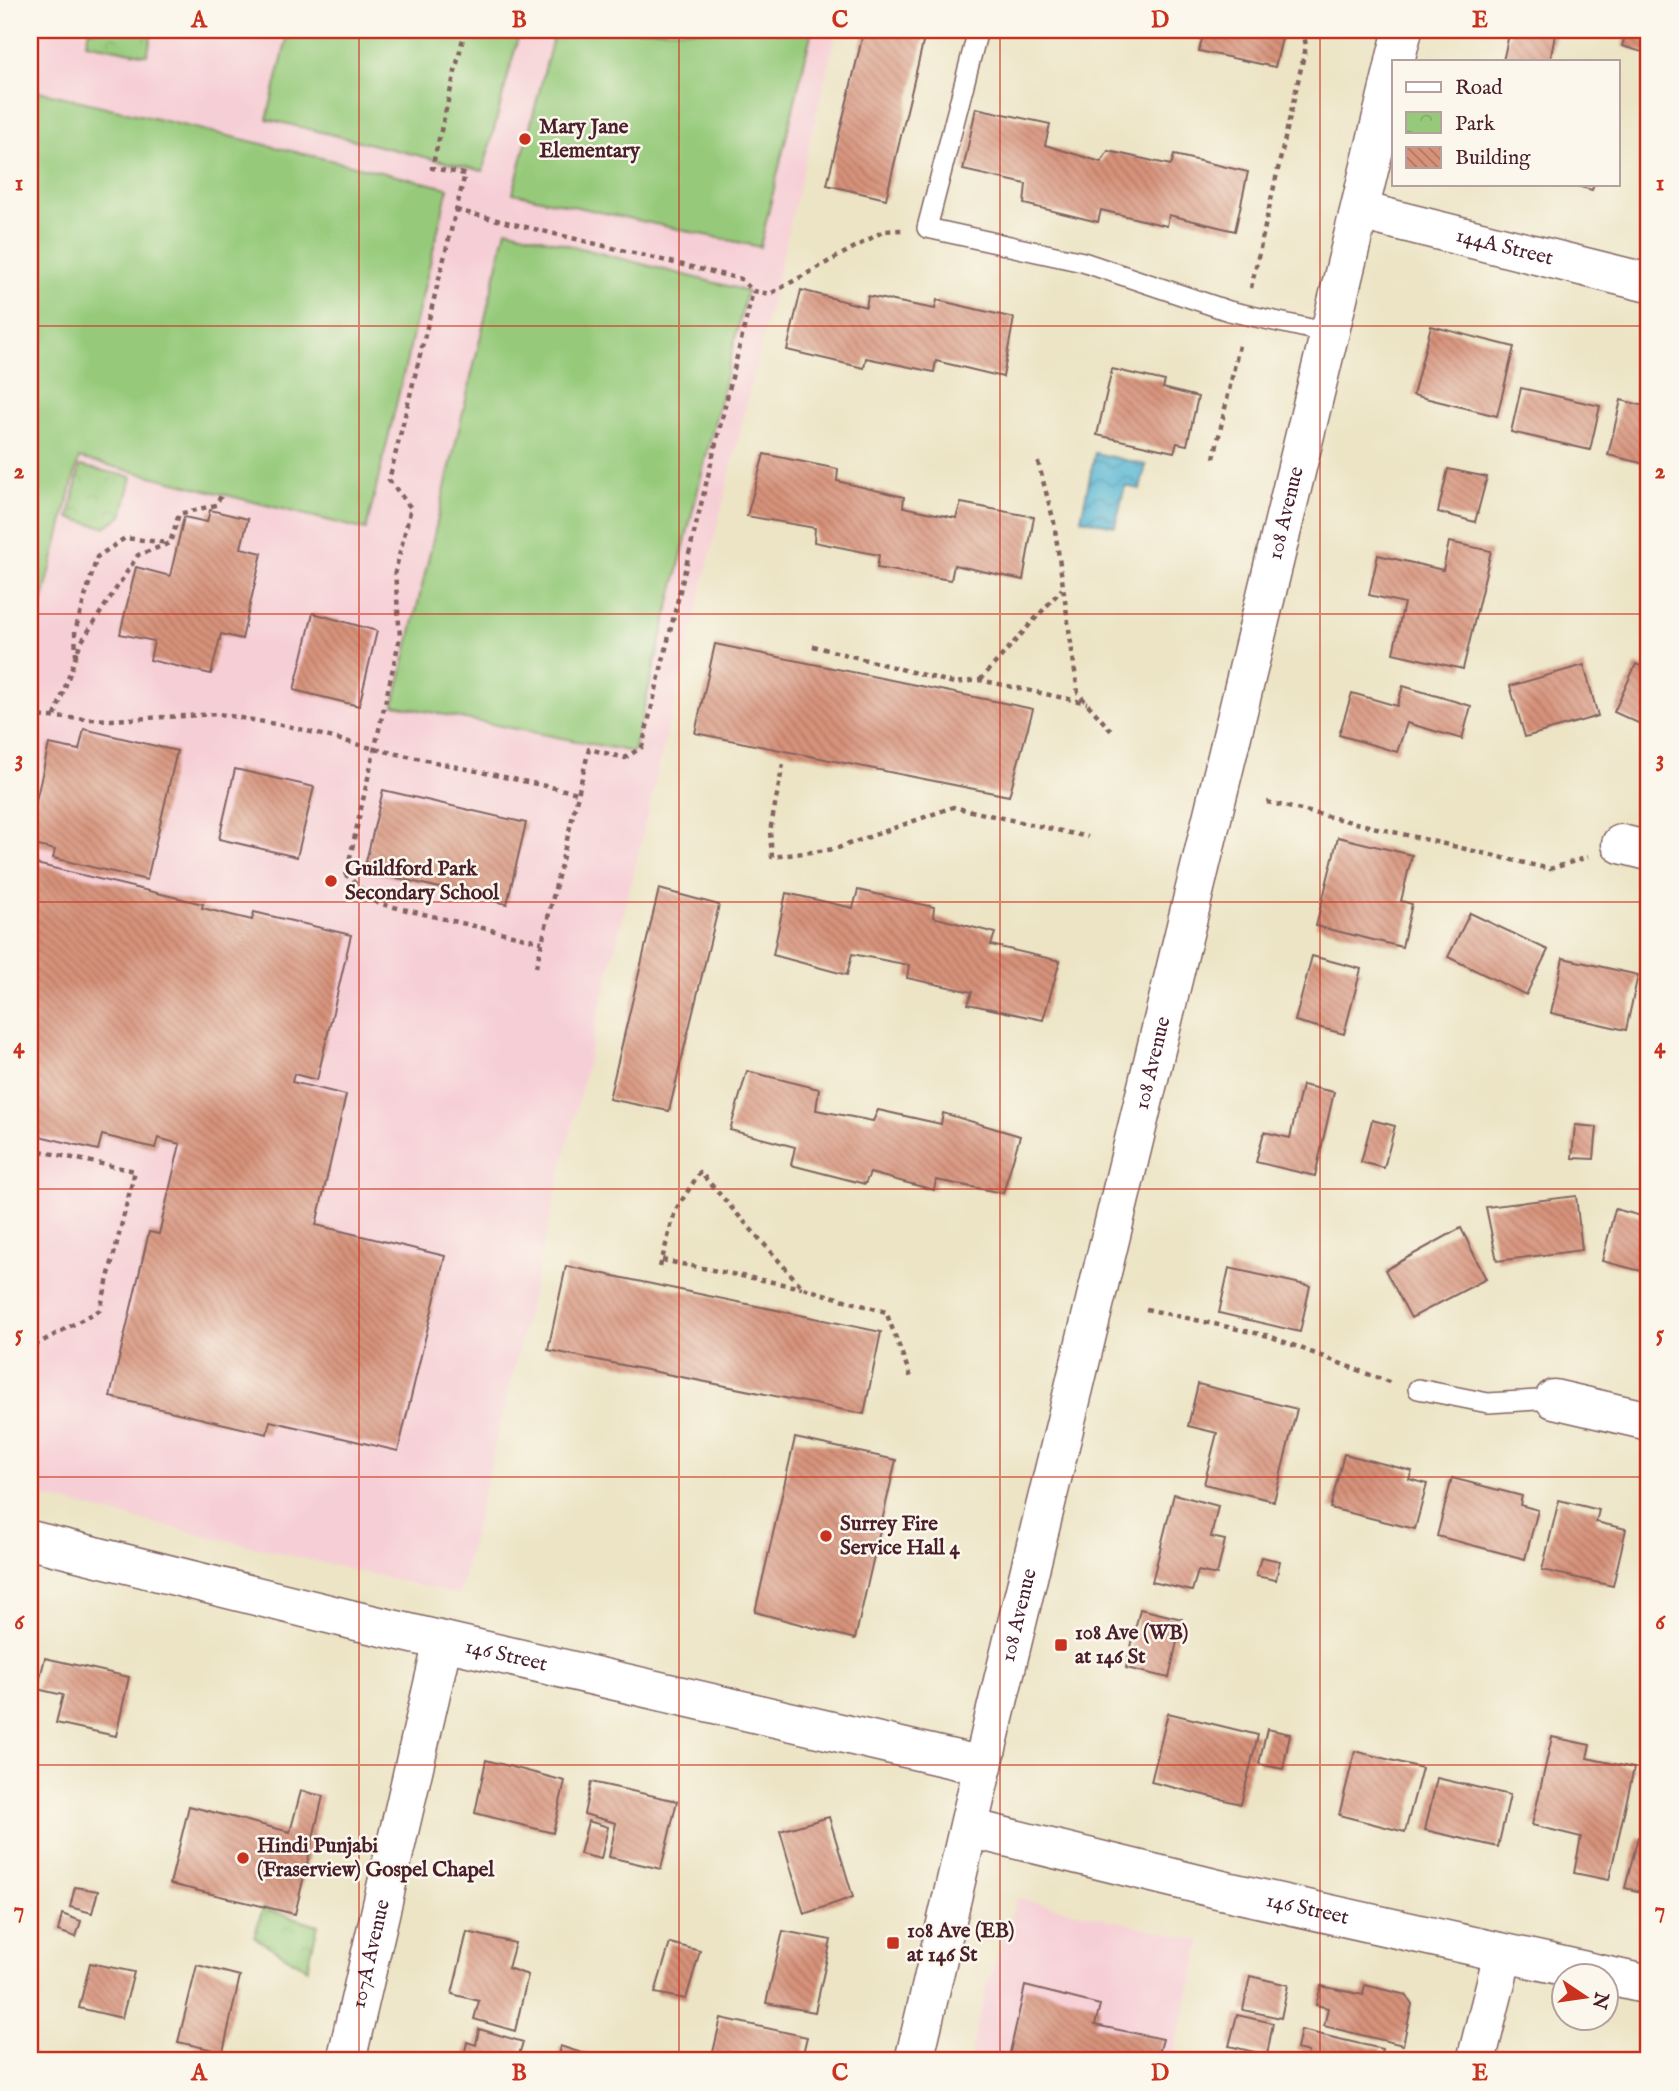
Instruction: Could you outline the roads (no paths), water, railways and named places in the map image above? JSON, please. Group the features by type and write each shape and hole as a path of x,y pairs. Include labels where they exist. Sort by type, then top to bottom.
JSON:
{"street":[{"path":"1395,60 1402,30"},
{"name":"108 Avenue","path":"914,2061 1392,75"},
{"name":"144A Street","path":"1360,211 1649,283"},
{"path":"1554,1399 1649,1421"},
{"name":"146 Street","path":"30,1540 443,1641 983,1766"},
{"name":"107A Avenue","path":"346,2061 443,1641"},
{"name":"146 Street","path":"969,1828 1222,1890 1649,1985"},
{"path":"1476,2061 1503,1954"}],"lane":[{"path":"978,30 927,228 1083,262 1245,314 1329,333"},
{"path":"1418,1389 1488,1403 1554,1399"}],"water":[{"path":"1095,453 1146,465 1140,489 1125,486 1115,526 1081,519"}],"place":[{"name":"Mary Jane Elementary","path":"525,139"},
{"name":"Guildford Park Secondary School","path":"331,881"},
{"name":"Surrey Fire Service Hall 4","path":"826,1536"},
{"name":"108 Ave (WB) at 146 St","path":"1061,1645"},
{"name":"Hindi Punjabi (Fraserview) Gospel Chapel","path":"243,1858"},
{"name":"108 Ave (EB) at 146 St","path":"893,1943"}]}
